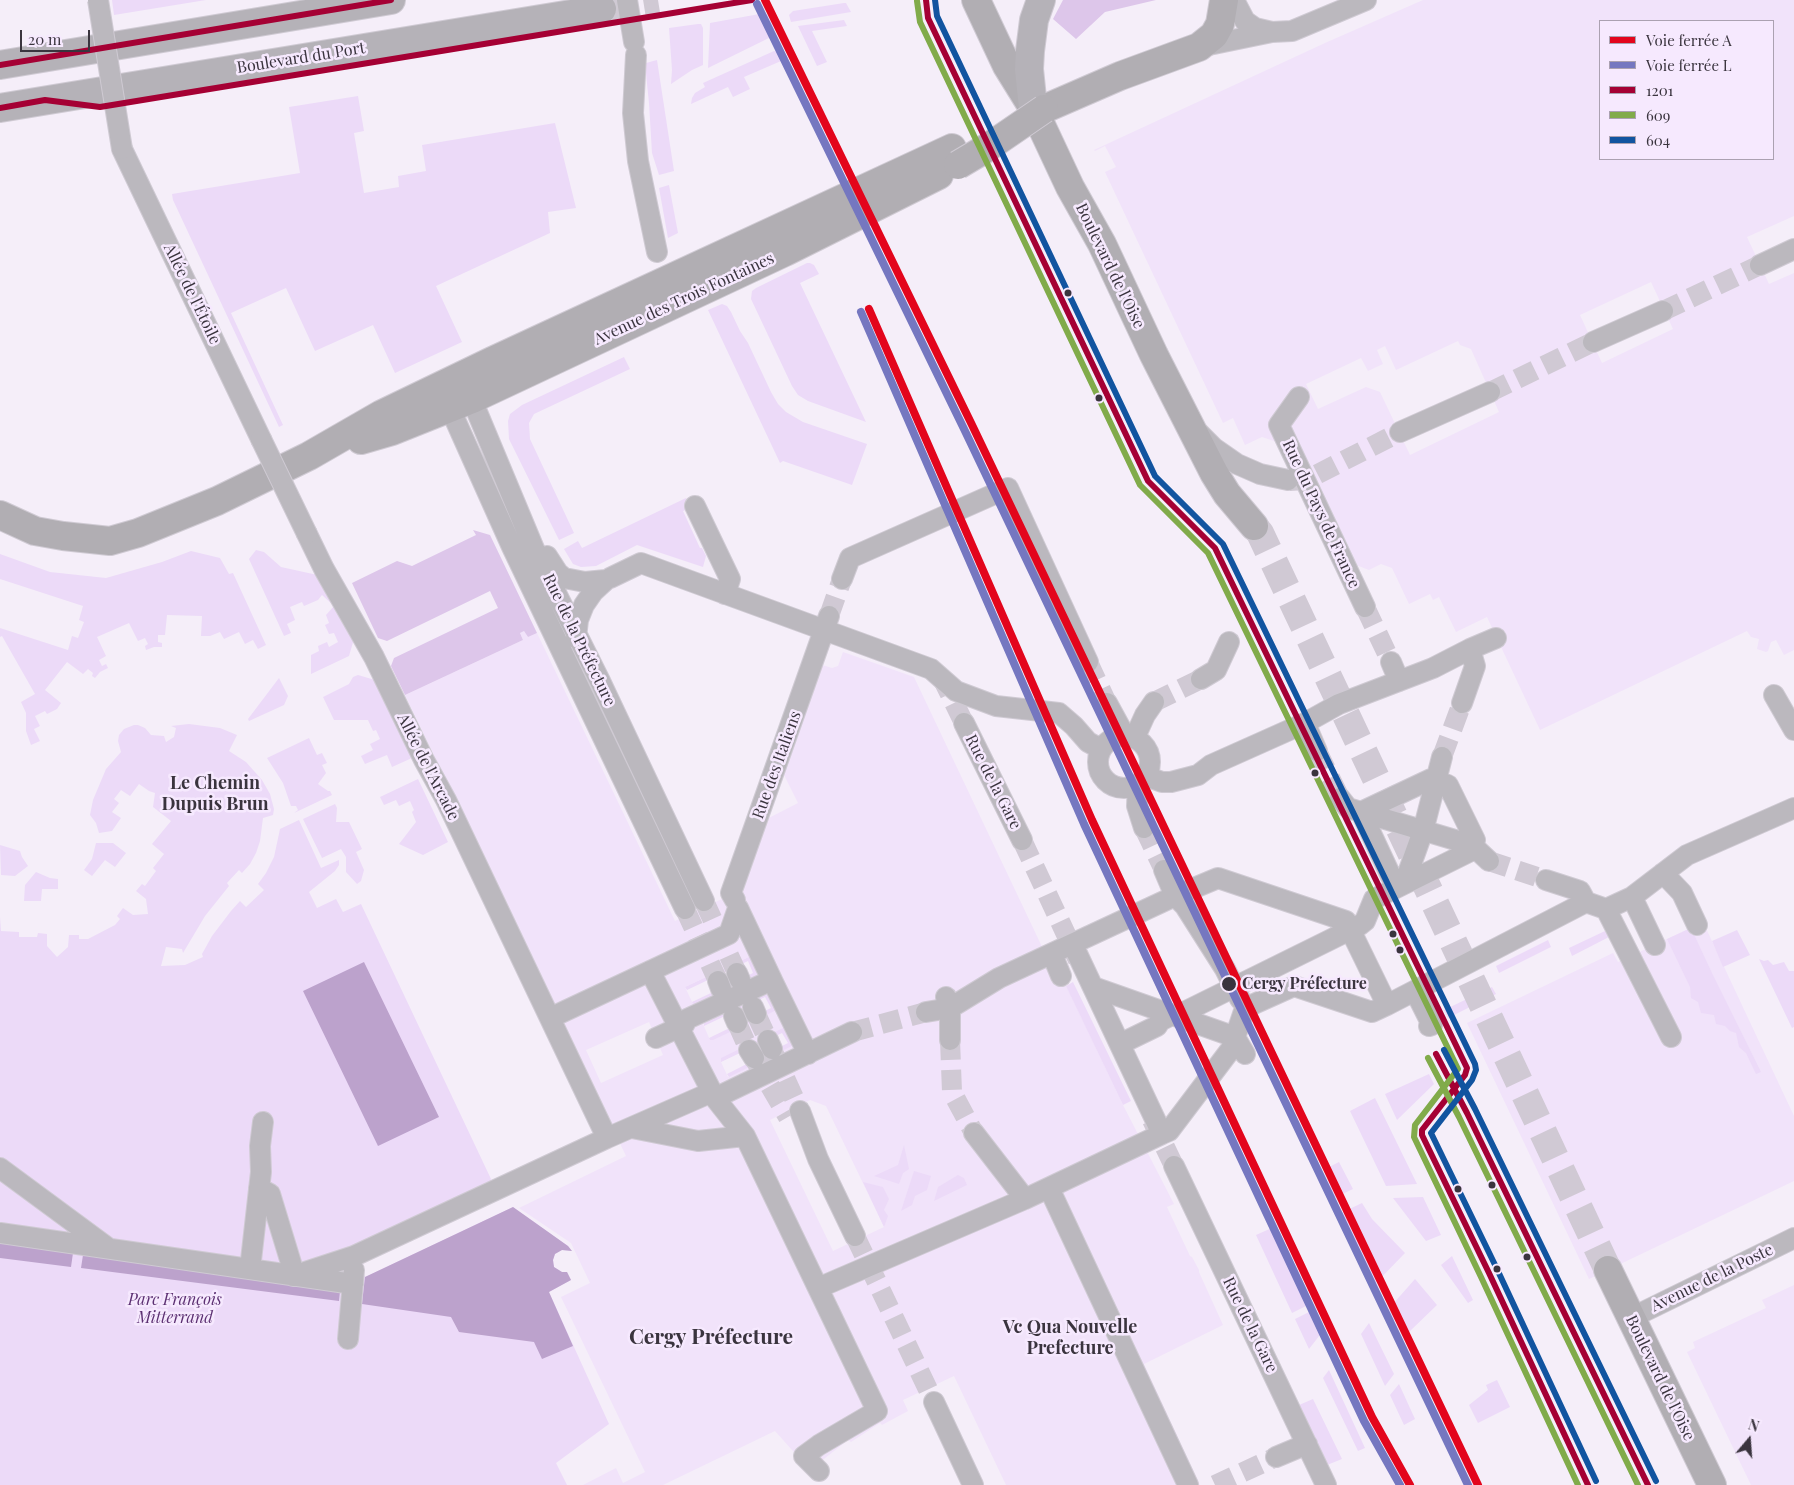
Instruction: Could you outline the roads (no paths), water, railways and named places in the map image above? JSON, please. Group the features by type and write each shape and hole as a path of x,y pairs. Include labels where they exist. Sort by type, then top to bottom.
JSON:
{"main road":[{"path":"0,65 391,0"},
{"path":"1038,109 1029,69 1034,20 1041,0"},
{"name":"Boulevard du Port","path":"0,108 602,9"}],"street":[{"name":"Allée de l'Étoile","path":"98,0 122,149 307,534"},
{"path":"627,0 635,49 633,113 638,160 657,252"},
{"name":"Boulevard de l'Oise","path":"976,0 1007,66 1038,109 1070,187 1102,244 1154,355 1220,484 1254,526"},
{"path":"1199,47 1214,35 1220,24 1224,0"},
{"path":"1234,0 1245,21 1255,28 1272,32"},
{"name":"Avenue des Trois Fontaines","path":"0,514 35,531 110,541 138,533 180,516 309,456 382,414 456,392 785,252 955,157 990,146 1038,109 1199,47 1272,32 1292,31 1366,0"},
{"path":"1760,265 1794,249"},
{"path":"1594,342 1663,310"},
{"name":"Rue de la Préfecture","path":"456,392 502,472 536,551 704,901"},
{"name":"Rue de la Préfecture","path":"456,392 512,547 685,909"},
{"path":"1400,432 1490,392"},
{"name":"Rue du Pays de France","path":"1300,397 1279,425 1365,607"},
{"path":"1183,413 1202,437 1224,456 1260,474 1288,480"},
{"path":"502,472 542,548 558,573 564,578 575,581 596,582 608,579 641,563 725,594 827,623 931,669 956,691 996,706 1058,714 1074,726 1088,742 1101,749"},
{"path":"842,579 850,558 1008,488 1088,662"},
{"path":"695,506 730,579 725,594"},
{"name":"Allée de l'Arcade","path":"307,534 324,569 374,657 424,760 446,800 607,1138"},
{"path":"583,696 575,660 578,620 586,602 608,579"},
{"name":"Rue des Italiens","path":"734,900 731,893 827,623"},
{"path":"1154,702 1130,736 1111,739 1101,749 1098,765 1102,776 1106,781 1117,787 1123,788 1142,780 1171,782 1198,775 1212,765 1339,704 1433,668 1496,638"},
{"path":"1201,679 1216,670 1229,642"},
{"path":"1462,702 1476,666 1470,649"},
{"path":"1391,662 1399,681"},
{"path":"1774,695 1794,730"},
{"path":"1107,703 1130,736 1144,745 1150,755 1150,768 1142,780 1137,806 1144,828"},
{"path":"1304,722 1317,752"},
{"name":"Rue de la Gare","path":"964,723 1022,840"},
{"path":"1400,886 1423,830 1442,757"},
{"path":"1120,1044 1157,1026 1160,1020 1234,987 1351,930 1366,921 1374,899 1470,851 1474,840 1448,785 1431,779 1361,812"},
{"path":"1340,798 1348,808 1472,846 1489,861"},
{"path":"1245,1008 1294,986 1372,1012 1586,902 1606,908 1632,897 1687,855 1794,808"},
{"path":"1361,812 1400,886"},
{"path":"1164,870 1175,896 1185,906 1225,969 1245,1008 1240,1045"},
{"path":"1663,873 1682,893 1697,925"},
{"path":"926,1012 1175,896 1218,878 1346,921 1387,1005"},
{"path":"1546,880 1580,891 1586,902"},
{"path":"1632,897 1655,945"},
{"path":"546,1010 650,971 729,934 738,908 808,1054"},
{"path":"1606,908 1672,1037"},
{"path":"1073,944 1162,1134"},
{"path":"1052,954 1061,976"},
{"path":"650,971 714,1095 745,1136 877,1412 819,1445 804,1456 819,1471"},
{"path":"656,1038 684,1026 687,1019 772,980"},
{"path":"1093,987 1174,1015 1240,1045"},
{"path":"1415,991 1429,1022"},
{"path":"948,1003 950,1040"},
{"path":"293,1276 354,1256 607,1138 714,1095 808,1054 852,1032"},
{"path":"818,1288 1025,1199 1169,1131 1231,1049 1240,1045"},
{"path":"794,1114 818,1159 854,1236"},
{"path":"250,1269 261,1172 260,1146 263,1122"},
{"path":"632,1128 698,1141 745,1136"},
{"path":"974,1134 1025,1199"},
{"name":"Rue de la Gare","path":"1174,1166 1326,1485"},
{"path":"0,1168 110,1249"},
{"path":"259,1188 270,1194 292,1263 293,1276"},
{"path":"1049,1188 1188,1485"},
{"path":"0,1233 353,1284"},
{"name":"Avenue de la Poste","path":"1631,1318 1794,1238"},
{"path":"348,1339 354,1256"},
{"name":"Boulevard de l'Oise","path":"1608,1270 1712,1485"},
{"path":"934,1402 973,1485"},
{"path":"1276,1457 1307,1444"}],"tunnel":[{"path":"602,9 658,0"},
{"path":"1663,311 1760,265"},
{"path":"1490,392 1593,342"},
{"path":"1289,481 1306,480 1400,432"},
{"path":"1254,526 1260,533 1608,1270"},
{"path":"829,616 842,579"},
{"path":"1365,607 1391,662"},
{"path":"1088,662 1107,703"},
{"path":"941,676 964,723"},
{"path":"1154,702 1201,679"},
{"path":"1442,757 1462,703"},
{"path":"1317,751 1340,798"},
{"path":"1144,828 1164,870"},
{"path":"1022,840 1078,960"},
{"path":"1489,861 1546,880"},
{"path":"704,901 737,973"},
{"path":"685,909 718,981"},
{"path":"852,1032 926,1012"},
{"path":"756,1014 768,1040"},
{"path":"737,1023 749,1050"},
{"path":"950,1040 952,1092 974,1133"},
{"path":"773,1052 800,1111"},
{"path":"755,1060 788,1117"},
{"path":"1152,1120 1174,1166"},
{"path":"855,1236 934,1402"},
{"path":"1215,1485 1276,1457"}],"rail line":[{"name":"A","path":"765,0 973,427 1478,1485"},
{"name":"L","path":"757,4 965,431 1468,1485"},
{"name":"A","path":"869,309 1092,820 1372,1417 1410,1485"},
{"name":"L","path":"861,312 1084,824 1364,1421 1400,1485"}],"place":[{"name":"Cergy Préfecture","path":"1229,984"}],"district":[{"name":"Le Chemin Dupuis Brun","path":"215,793"},
{"name":"Cergy Préfecture","path":"711,1337"},
{"name":"Vc Qua Nouvelle Prefecture","path":"1070,1337"}],"park label":[{"name":"Parc François Mitterrand","path":"175,1309"}]}
